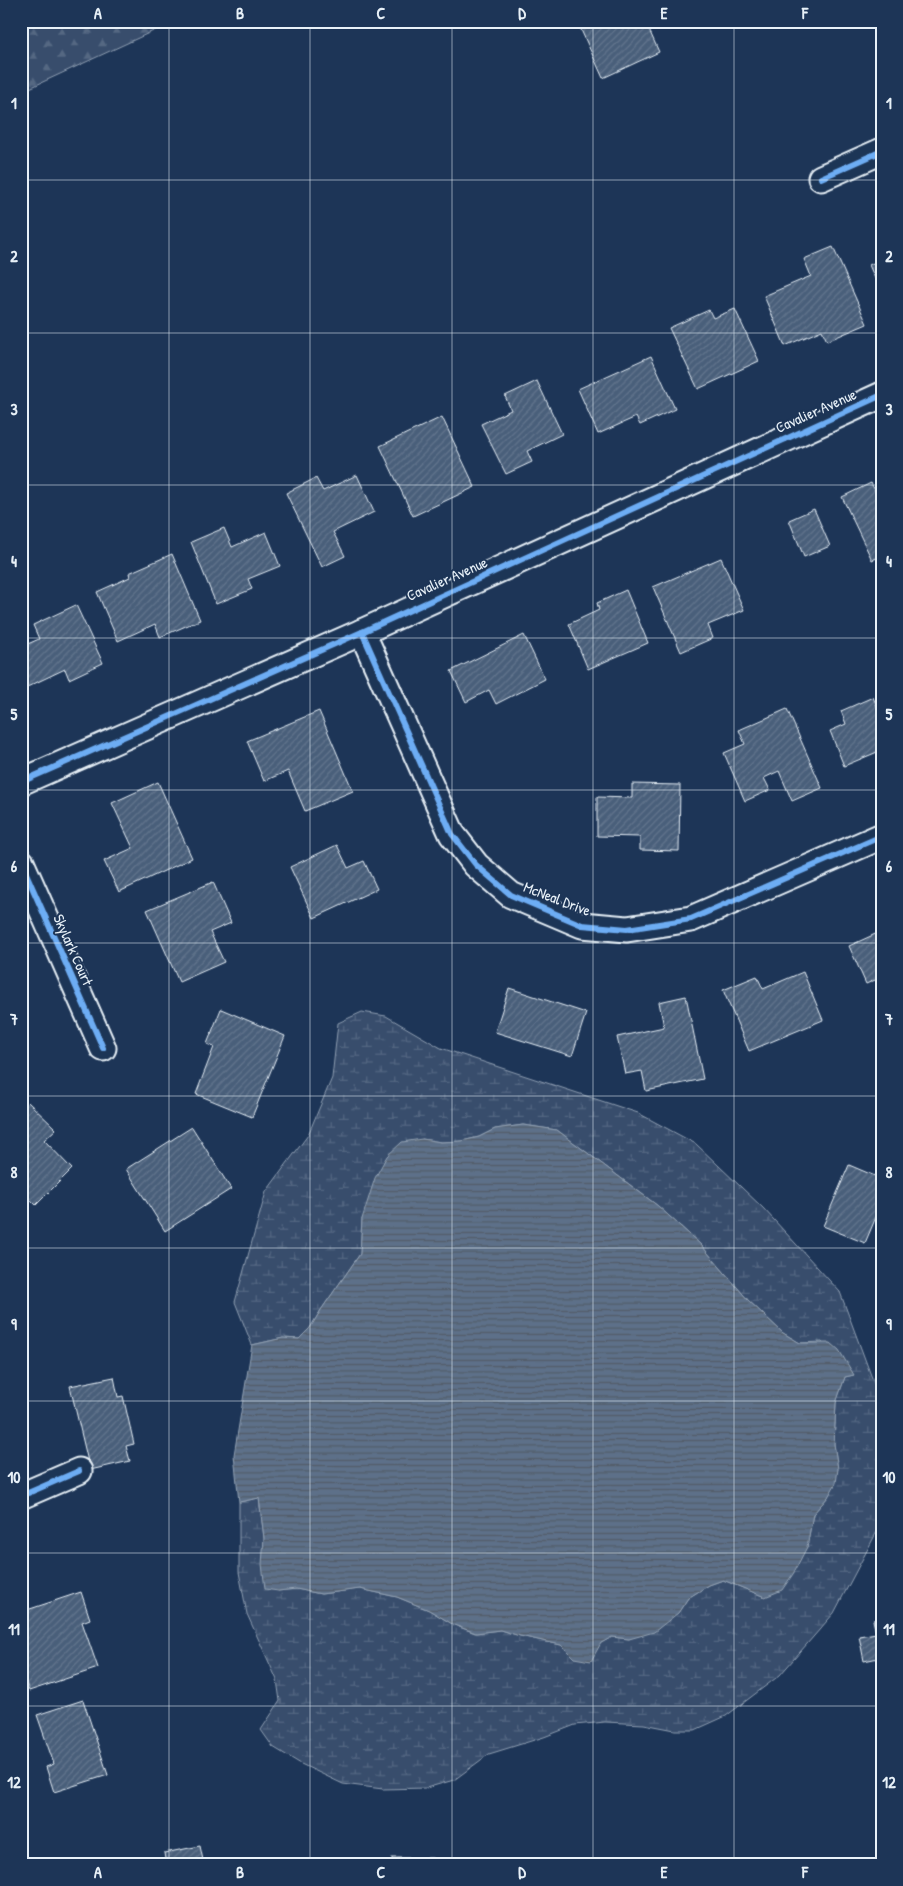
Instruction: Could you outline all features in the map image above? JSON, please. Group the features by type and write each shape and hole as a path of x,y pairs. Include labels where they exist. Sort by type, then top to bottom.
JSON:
{"street":[{"path":"821,178 882,151"},
{"name":"Cavalier Avenue","path":"21,782 362,632 882,395"},
{"name":"McNeal Drive","path":"362,632 452,834 476,865 510,895 582,926 627,930 691,919 882,836"},
{"name":"Skylark Court","path":"21,862 103,1048"},
{"path":"21,1496 79,1471"}],"green space":[{"path":"21,21 175,21 21,92"},
{"path":"362,1012 386,1016 441,1048 638,1113 696,1144 763,1208 840,1292 882,1405 882,1522 834,1613 780,1675 726,1716 695,1730 675,1730 644,1724 605,1722 575,1725 489,1754 454,1780 426,1788 383,1789 343,1784 301,1764 273,1747 261,1730 280,1701 277,1680 247,1614 239,1572 239,1502 259,1498 264,1538 278,1591 296,1589 321,1594 360,1589 397,1597 429,1610 454,1625 475,1633 500,1630 561,1645 574,1658 612,1637 629,1639 678,1613 688,1598 709,1585 723,1580 765,1597 807,1547 813,1514 828,1497 838,1469 834,1444 836,1403 845,1377 854,1375 822,1342 800,1343 783,1333 748,1300 701,1245 658,1206 557,1130 523,1125 495,1129 479,1137 462,1141 441,1142 422,1139 362,1219 360,1254 310,1328 299,1339 283,1338 252,1345 235,1302 266,1192 308,1135 332,1078 338,1023"}],"shaded area":[{"path":"523,1125 557,1130 658,1206 701,1245 748,1300 783,1333 800,1343 831,1343 839,1350 854,1375 845,1377 836,1403 834,1444 838,1469 836,1483 828,1497 813,1514 807,1547 782,1590 765,1597 723,1580 709,1585 688,1598 678,1613 654,1632 629,1639 612,1637 601,1643 591,1661 574,1658 561,1645 500,1630 476,1633 454,1625 429,1610 397,1597 360,1589 321,1594 296,1589 278,1591 265,1589 262,1564 264,1538 259,1498 239,1502 234,1455 252,1345 283,1338 299,1339 310,1328 360,1254 362,1219 375,1178 387,1156 402,1142 422,1139 441,1142 462,1141 479,1137 495,1129"}],"building":[{"path":"577,21 645,21 659,52 603,78"},
{"path":"833,247 867,324 827,341 822,330 785,346 764,296 811,276 804,259"},
{"path":"882,259 882,294 869,265"},
{"path":"735,309 759,361 698,389 669,328 709,310 713,318"},
{"path":"651,356 675,409 640,425 636,417 598,434 578,389"},
{"path":"537,381 562,434 527,451 532,462 506,474 481,424 511,410 505,396"},
{"path":"442,417 475,487 413,516 380,446"},
{"path":"357,475 374,512 333,532 345,556 322,567 286,493 316,478 323,491"},
{"path":"871,483 880,500 882,499 882,556 872,560 842,497"},
{"path":"814,509 830,546 804,557 789,520"},
{"path":"224,528 232,547 266,532 280,566 248,579 252,589 216,604 191,542"},
{"path":"172,554 200,620 160,637 155,624 118,641 97,592 130,577 129,573"},
{"path":"721,558 744,610 708,625 713,638 681,652 653,587"},
{"path":"626,590 648,643 588,669 569,624 599,610 597,603"},
{"path":"76,605 103,663 69,679 65,669 25,688 21,679 21,647 39,639 33,625"},
{"path":"524,635 545,679 496,704 489,690 466,702 451,671"},
{"path":"873,697 879,711 882,709 882,750 844,766 830,731 846,724 841,711"},
{"path":"787,709 822,788 792,801 779,771 764,778 770,790 745,801 724,753 745,744 739,730"},
{"path":"319,711 353,791 305,811 288,771 264,781 247,741"},
{"path":"158,782 192,858 119,892 104,861 133,848 112,803"},
{"path":"632,784 680,785 679,851 640,850 640,837 597,836 597,797 632,798"},
{"path":"337,845 348,868 364,861 377,889 314,918 290,867"},
{"path":"213,882 231,923 210,932 224,962 179,982 147,910"},
{"path":"882,931 882,977 866,984 849,946"},
{"path":"803,972 823,1020 749,1051 723,990 757,976 763,989"},
{"path":"509,988 586,1013 572,1056 495,1032"},
{"path":"686,996 703,1079 646,1091 642,1071 625,1074 617,1037 664,1027 659,1002"},
{"path":"221,1009 285,1036 252,1117 196,1094 214,1047 207,1044"},
{"path":"28,1102 56,1129 44,1140 72,1169 36,1205 21,1190 21,1109"},
{"path":"192,1127 231,1189 165,1231 126,1169"},
{"path":"849,1165 882,1179 882,1211 879,1210 865,1243 823,1226"},
{"path":"114,1377 118,1397 123,1396 134,1444 126,1446 130,1461 90,1470 70,1386"},
{"path":"81,1592 90,1619 82,1622 98,1668 29,1691 21,1669 21,1612"},
{"path":"882,1618 882,1677 878,1658 864,1661 859,1636 876,1633 873,1620"},
{"path":"83,1700 108,1775 54,1792 46,1767 54,1764 37,1715"},
{"path":"200,1846 204,1865 166,1865 164,1853"},
{"path":"392,1858 432,1858 432,1865 392,1865"},
{"path":"297,1860 363,1860 363,1865 297,1865"}],"cycle path":[{"path":"821,178 882,151"},
{"path":"21,782 362,632 882,395"},
{"path":"362,632 452,834 476,865 511,895 582,925 627,929 691,919 882,836"},
{"path":"21,862 103,1048"},
{"path":"21,1496 79,1471"}]}
